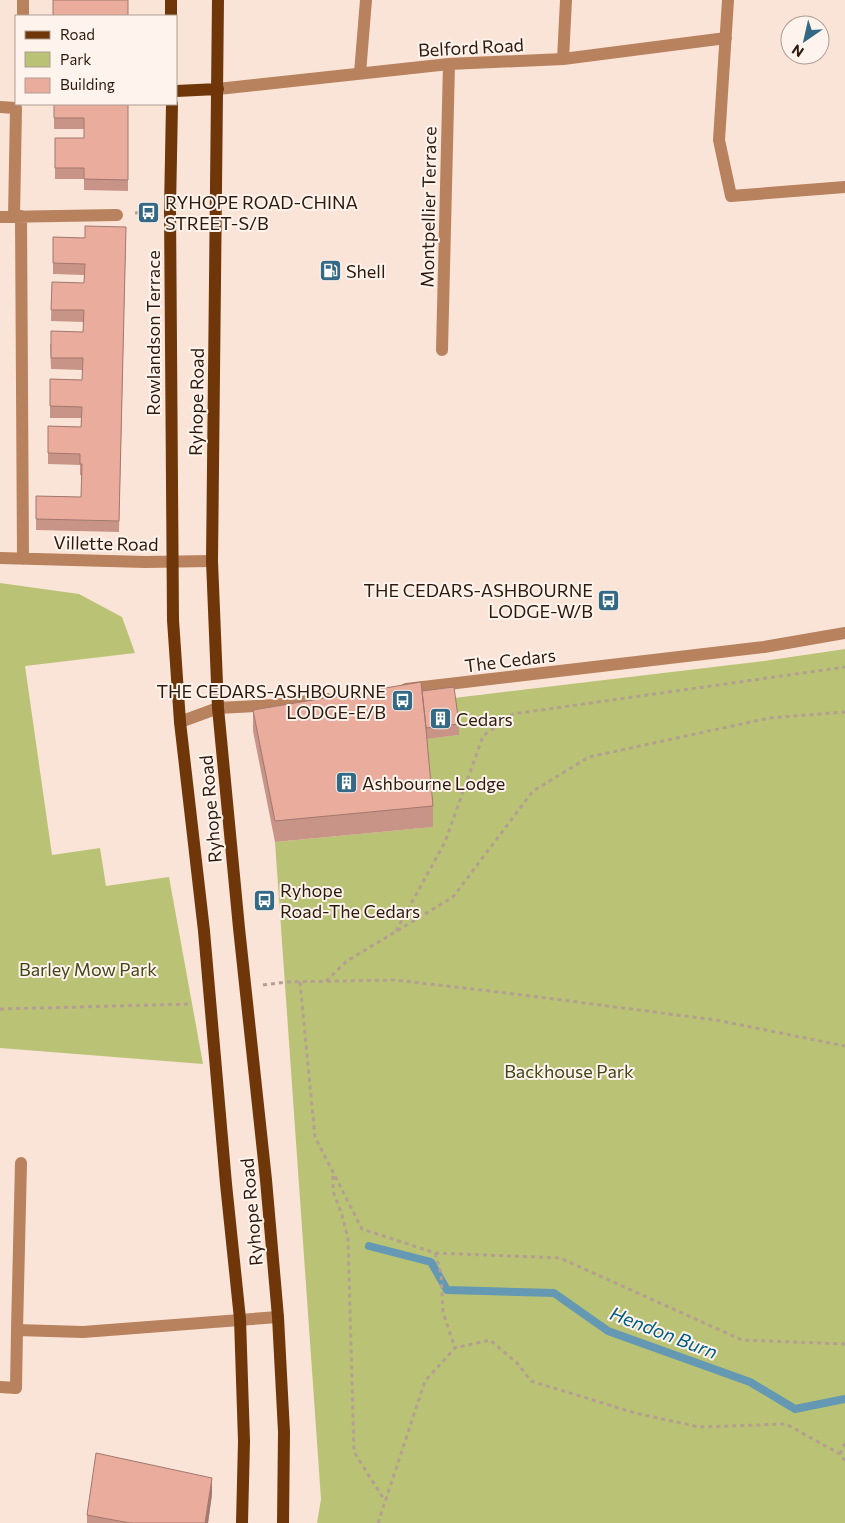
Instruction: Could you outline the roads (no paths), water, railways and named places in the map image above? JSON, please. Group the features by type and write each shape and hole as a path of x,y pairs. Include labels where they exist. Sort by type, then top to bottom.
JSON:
{"main road":[{"path":"170,0 171,15"},
{"name":"Ryhope Road","path":"218,0 212,561 218,708 278,1317 284,1432 283,1523"},
{"path":"178,91 218,89"},
{"name":"Rowlandson Terrace","path":"172,105 170,209 172,561"},
{"name":"Ryhope Road","path":"172,561 173,620 180,722 210,1001 240,1319 244,1442 242,1523"}],"street":[{"path":"23,0 23,15"},
{"path":"360,73 366,0"},
{"path":"562,59 566,0"},
{"path":"728,0 719,140 731,196 845,187"},
{"name":"Belford Road","path":"218,89 449,64 562,59 726,38"},
{"name":"Montpellier Terrace","path":"442,350 449,64"},
{"path":"0,107 17,106 23,559"},
{"path":"0,217 117,215"},
{"name":"Villette Road","path":"0,558 212,561"},
{"name":"The Cedars","path":"392,691 764,647 845,633"},
{"path":"180,722 218,708 274,705 343,697"},
{"path":"0,1387 16,1388 21,1163"},
{"path":"17,1330 84,1332 278,1317"}],"waterway":[{"name":"Hendon Burn","path":"369,1246 431,1262 447,1290 554,1293 608,1331 750,1382 795,1409 845,1399"}],"place":[{"name":"RYHOPE ROAD-CHINA STREET-S/B","path":"149,212"},
{"name":"Shell","path":"330,271"},
{"name":"THE CEDARS-ASHBOURNE LODGE-W/B","path":"609,600"},
{"name":"THE CEDARS-ASHBOURNE LODGE-E/B","path":"402,701"},
{"name":"Cedars","path":"440,719"},
{"name":"Ashbourne Lodge","path":"346,783"},
{"name":"Ryhope Road-The Cedars","path":"264,900"}],"park label":[{"name":"Barley Mow Park","path":"88,969"},
{"name":"Backhouse Park","path":"569,1071"}]}
